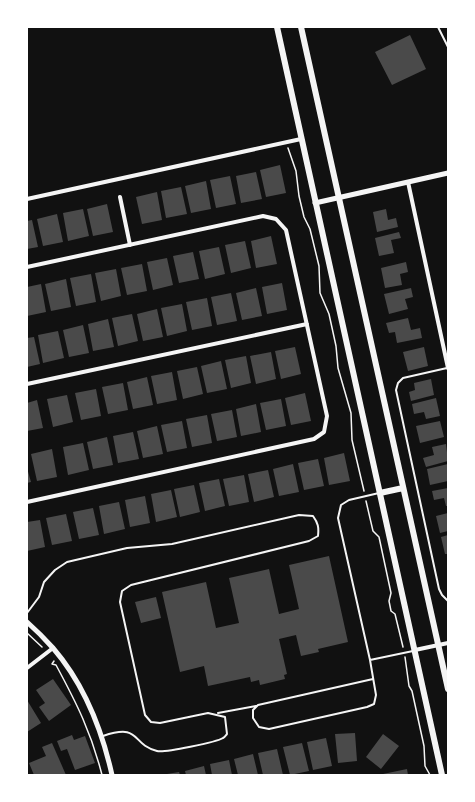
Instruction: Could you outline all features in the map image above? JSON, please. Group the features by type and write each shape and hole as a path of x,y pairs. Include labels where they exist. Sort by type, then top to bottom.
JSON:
{"main road":[{"path":"277,27 442,775"},
{"path":"301,27 448,689"},
{"path":"380,493 403,488"}],"street":[{"path":"27,199 301,139"},
{"path":"315,203 448,173"},
{"path":"408,182 448,368"},
{"path":"120,197 130,245"},
{"path":"27,267 263,216 277,219 286,230 327,416 324,432 314,440 27,502"},
{"path":"27,384 307,324"},
{"path":"27,622 53,648 70,671 84,695 102,737 112,775"},
{"path":"415,650 448,643"},
{"path":"27,668 53,648"}],"lane":[{"path":"438,27 448,47"},
{"path":"448,368 403,378 396,386 396,394 439,589 448,601"},
{"path":"258,705 253,710 252,718 255,723 264,729 367,707 374,704 376,700 370,660 338,518 341,505 349,500 380,493"},
{"path":"27,613 39,597 44,582 55,570 67,562 127,548 172,544 299,515 313,516 319,527 318,536 309,541 131,584 122,591 120,602 145,714 151,722 160,723 208,713 216,714 225,717 227,734 223,738 204,744 159,752 150,749 127,731 118,731 102,737"},
{"path":"370,660 415,650"},
{"path":"216,714 373,679"}],"path":[{"path":"289,153 296,171 300,202 310,229 319,266 320,293 329,314 336,346 338,368 350,407 352,440 373,531 378,537 391,593 389,601 391,611 396,614 409,675 409,686 412,691 424,746 425,766 430,775"},
{"path":"27,633 42,647"},
{"path":"54,661 52,664 56,665 83,716 92,740 102,775"}],"building":[{"path":"410,35 426,69 392,85 375,52"},
{"path":"280,165 286,193 266,197 260,170"},
{"path":"256,172 262,199 241,203 236,176"},
{"path":"230,176 236,204 216,208 210,180"},
{"path":"206,181 211,209 191,213 185,186"},
{"path":"181,187 187,214 166,218 161,191"},
{"path":"157,192 162,220 142,224 136,197"},
{"path":"107,204 113,232 93,236 87,209"},
{"path":"83,209 89,236 68,241 63,213"},
{"path":"386,209 388,220 396,218 398,227 377,232 373,212"},
{"path":"57,214 63,242 43,246 37,219"},
{"path":"32,220 38,247 27,249 27,221"},
{"path":"399,232 401,238 391,240 394,253 379,256 375,238"},
{"path":"271,236 277,264 256,268 251,241"},
{"path":"245,241 251,268 231,273 225,245"},
{"path":"219,247 225,274 205,279 199,251"},
{"path":"193,252 199,279 179,283 173,256"},
{"path":"167,258 173,285 153,290 147,262"},
{"path":"406,262 408,272 400,274 402,285 385,288 381,268"},
{"path":"142,264 147,291 127,295 121,268"},
{"path":"116,269 121,296 101,301 95,273"},
{"path":"91,274 96,302 76,306 70,278"},
{"path":"66,279 71,307 51,311 45,284"},
{"path":"282,283 287,310 267,314 262,287"},
{"path":"41,284 46,312 27,316 27,287"},
{"path":"256,288 262,316 242,320 236,293"},
{"path":"411,288 413,297 405,299 408,309 389,314 384,294"},
{"path":"231,293 237,321 217,325 211,297"},
{"path":"207,298 212,326 192,330 186,302"},
{"path":"182,304 187,331 167,336 161,308"},
{"path":"157,309 163,337 143,341 137,314"},
{"path":"132,314 138,341 118,346 112,318"},
{"path":"408,318 411,330 420,328 422,338 397,343 395,332 389,333 386,323"},
{"path":"108,319 114,347 93,351 88,324"},
{"path":"83,325 89,353 69,357 63,330"},
{"path":"58,331 64,358 43,363 38,335"},
{"path":"34,337 40,364 27,367 27,338"},
{"path":"295,347 301,374 281,379 275,351"},
{"path":"424,347 428,366 408,371 403,352"},
{"path":"271,352 276,379 256,384 250,356"},
{"path":"246,356 251,383 231,388 225,360"},
{"path":"221,361 227,389 207,393 201,366"},
{"path":"197,367 203,394 183,399 177,371"},
{"path":"172,372 177,400 157,404 151,376"},
{"path":"147,377 153,405 133,409 127,382"},
{"path":"431,379 434,395 411,401 409,392 415,390 414,383"},
{"path":"123,383 128,410 108,414 102,387"},
{"path":"96,389 101,416 81,420 75,393"},
{"path":"305,393 311,421 291,425 285,398"},
{"path":"67,395 73,422 53,427 47,399"},
{"path":"436,398 440,416 426,419 424,412 414,414 412,404"},
{"path":"281,399 286,426 266,430 260,403"},
{"path":"37,400 43,428 27,431 27,403"},
{"path":"256,404 261,432 241,436 236,409"},
{"path":"232,410 237,437 217,441 211,414"},
{"path":"207,415 212,443 192,447 186,419"},
{"path":"182,421 187,448 167,452 161,425"},
{"path":"440,421 444,437 420,443 416,426"},
{"path":"157,426 163,454 143,458 137,431"},
{"path":"133,432 139,459 118,463 113,436"},
{"path":"107,437 113,465 93,469 87,442"},
{"path":"83,443 89,470 68,475 63,447"},
{"path":"446,444 448,461 426,467 423,458 434,455 432,447"},
{"path":"52,449 57,477 37,481 31,454"},
{"path":"344,453 350,481 329,485 324,458"},
{"path":"318,459 324,486 304,490 298,463"},
{"path":"293,464 299,492 279,496 273,469"},
{"path":"448,464 448,481 430,485 427,469"},
{"path":"27,468 31,482 27,483"},
{"path":"268,470 274,497 254,502 248,474"},
{"path":"244,475 249,502 229,506 223,479"},
{"path":"219,479 225,506 205,511 199,483"},
{"path":"194,485 200,512 180,517 174,489"},
{"path":"448,488 448,506 446,506 444,498 434,500 432,491"},
{"path":"171,490 177,517 156,522 151,494"},
{"path":"145,496 150,523 130,527 125,500"},
{"path":"119,502 125,529 104,534 99,506"},
{"path":"93,508 99,535 79,539 73,512"},
{"path":"448,513 448,531 440,533 436,516"},
{"path":"66,514 72,541 52,545 46,518"},
{"path":"40,520 45,547 27,551 27,522"},
{"path":"448,535 448,554 445,554 441,537"},
{"path":"329,556 348,642 318,649 319,652 301,656 296,635 279,639 287,674 284,675 285,679 260,685 259,680 251,682 250,677 208,686 204,666 180,672 162,592 206,582 216,628 239,623 229,578 269,569 279,614 299,609 289,565"},
{"path":"156,597 161,618 141,623 135,602"},
{"path":"53,679 71,705 49,721 39,707 45,703 36,690"},
{"path":"27,700 41,723 27,732"},
{"path":"355,733 357,761 338,763 335,734"},
{"path":"383,734 399,746 381,769 366,757"},
{"path":"72,735 74,740 85,736 95,763 75,770 67,749 61,751 57,741"},
{"path":"326,738 332,766 313,770 307,742"},
{"path":"52,743 66,775 34,775 29,763 46,756 42,747"},
{"path":"302,743 309,771 290,775 283,747"},
{"path":"277,749 283,775 263,775 258,753"},
{"path":"253,754 258,775 238,775 234,759"},
{"path":"229,760 232,775 212,775 210,764"},
{"path":"204,766 206,775 186,775 185,771"},
{"path":"407,769 408,775 383,774"},
{"path":"179,772 180,775 167,775 167,774"}]}
